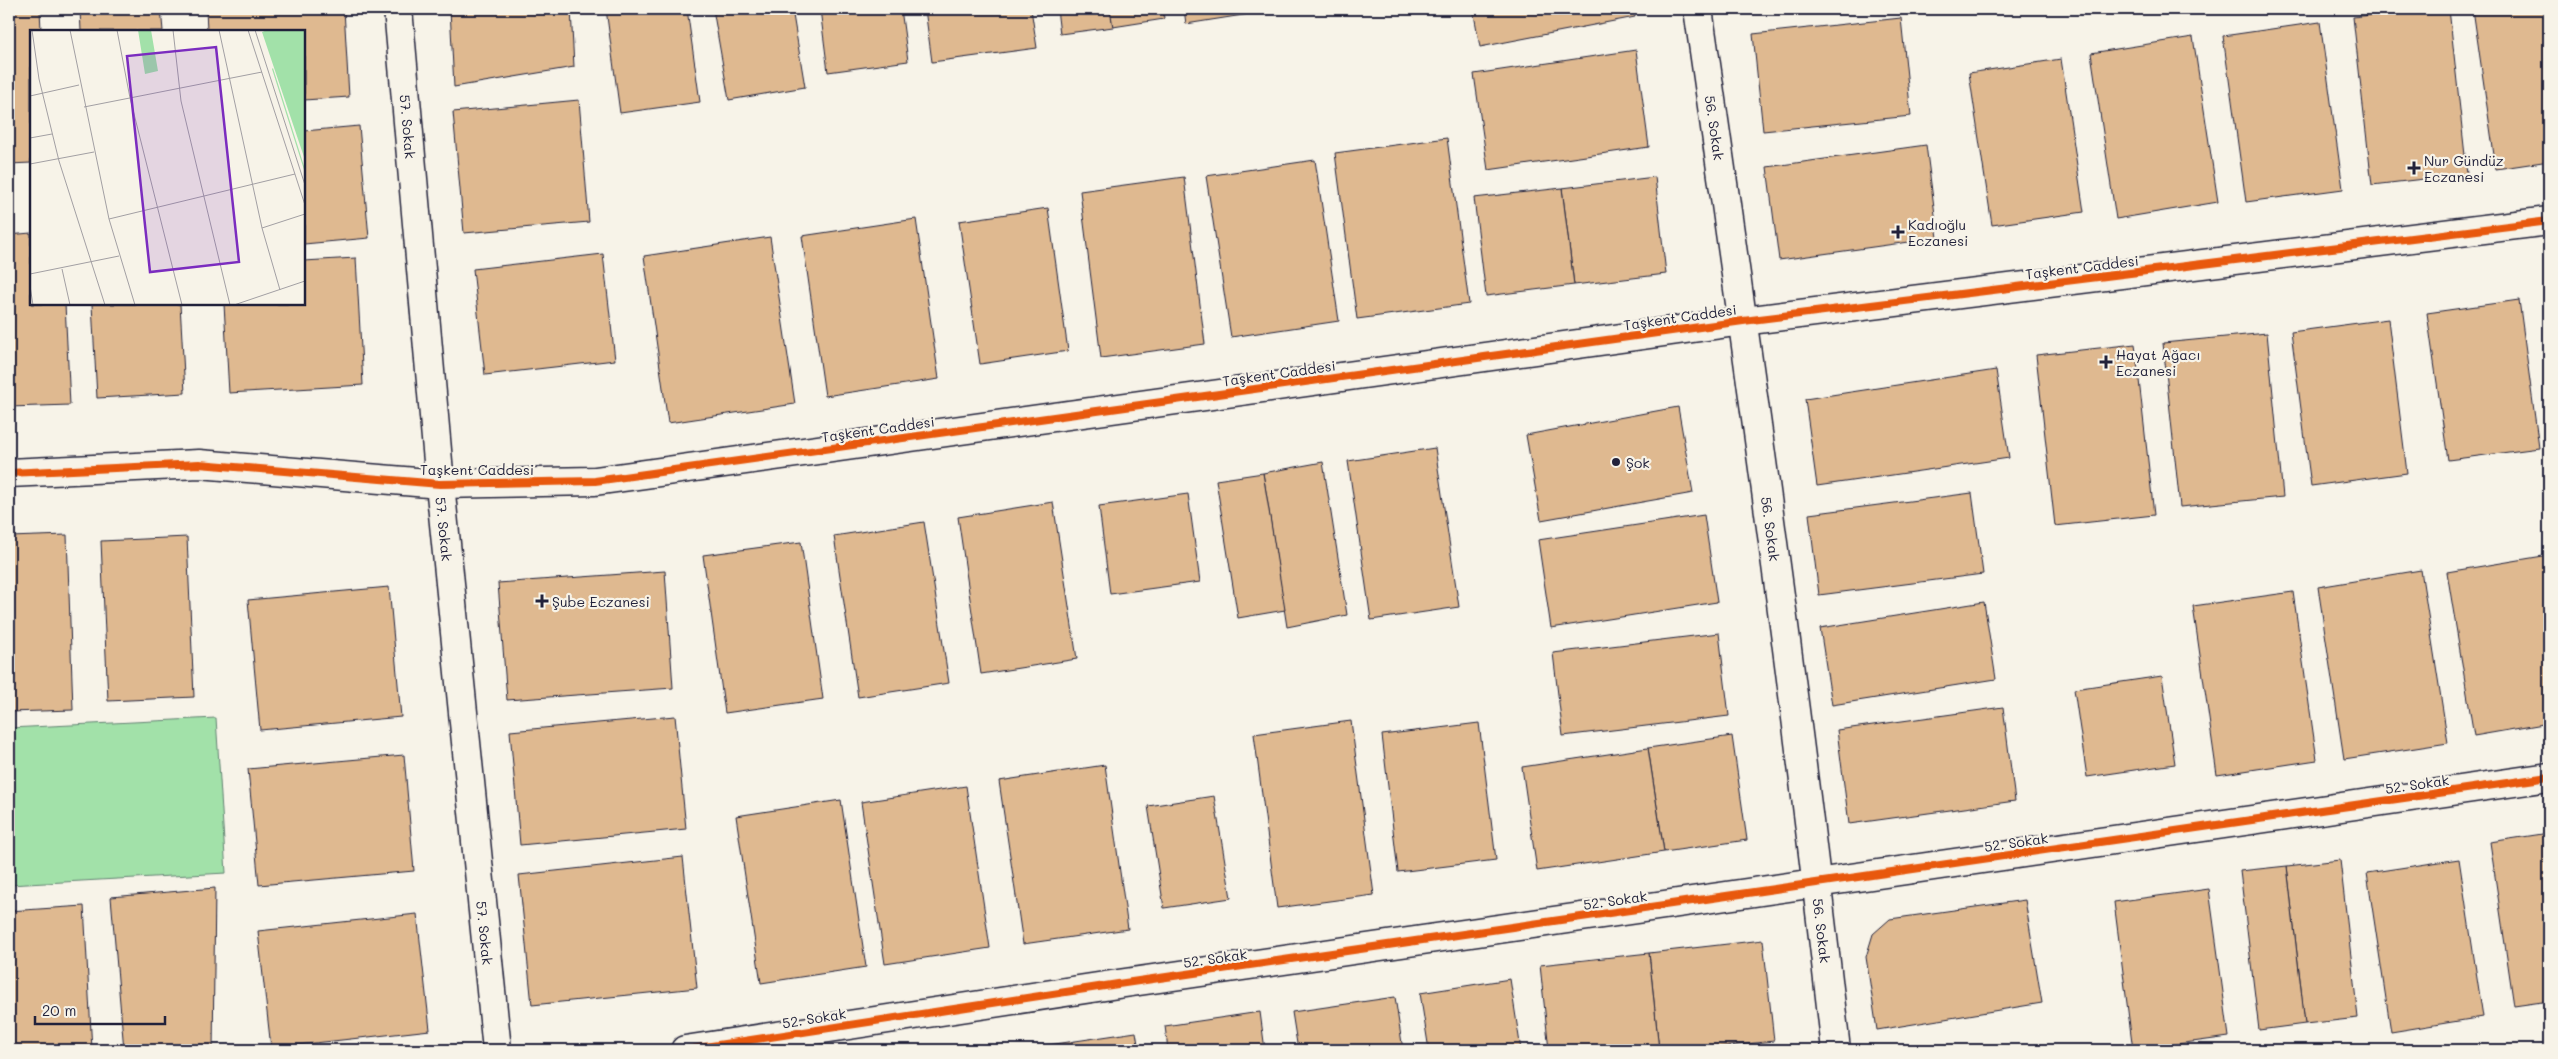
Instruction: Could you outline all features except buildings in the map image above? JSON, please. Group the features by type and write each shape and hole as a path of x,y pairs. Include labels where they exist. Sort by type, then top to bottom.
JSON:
{"street":[{"name":"57. Sokak","path":"398,9 440,484 497,1050"},
{"name":"56. Sokak","path":"1698,9 1743,321 1818,884 1836,1050"},
{"name":"Taşkent Caddesi","path":"9,473 199,464 440,484 595,481 1743,321 2549,222"},
{"name":"52. Sokak","path":"686,1050 1118,984 2549,778"}],"green space":[{"path":"216,718 226,873 9,885 9,728"}],"cycle path":[{"path":"9,473 199,464 440,484 595,481 1743,321 2549,221"},
{"path":"685,1050 1118,984 2549,777"}],"place":[{"name":"Nur Gündüz Eczanesi","path":"2414,168"},
{"name":"Kadıoğlu Eczanesi","path":"1898,232"},
{"name":"Hayat Ağacı Eczanesi","path":"2106,362"},
{"name":"Şok","path":"1616,462"},
{"name":"Şube Eczanesi","path":"542,601"}]}
